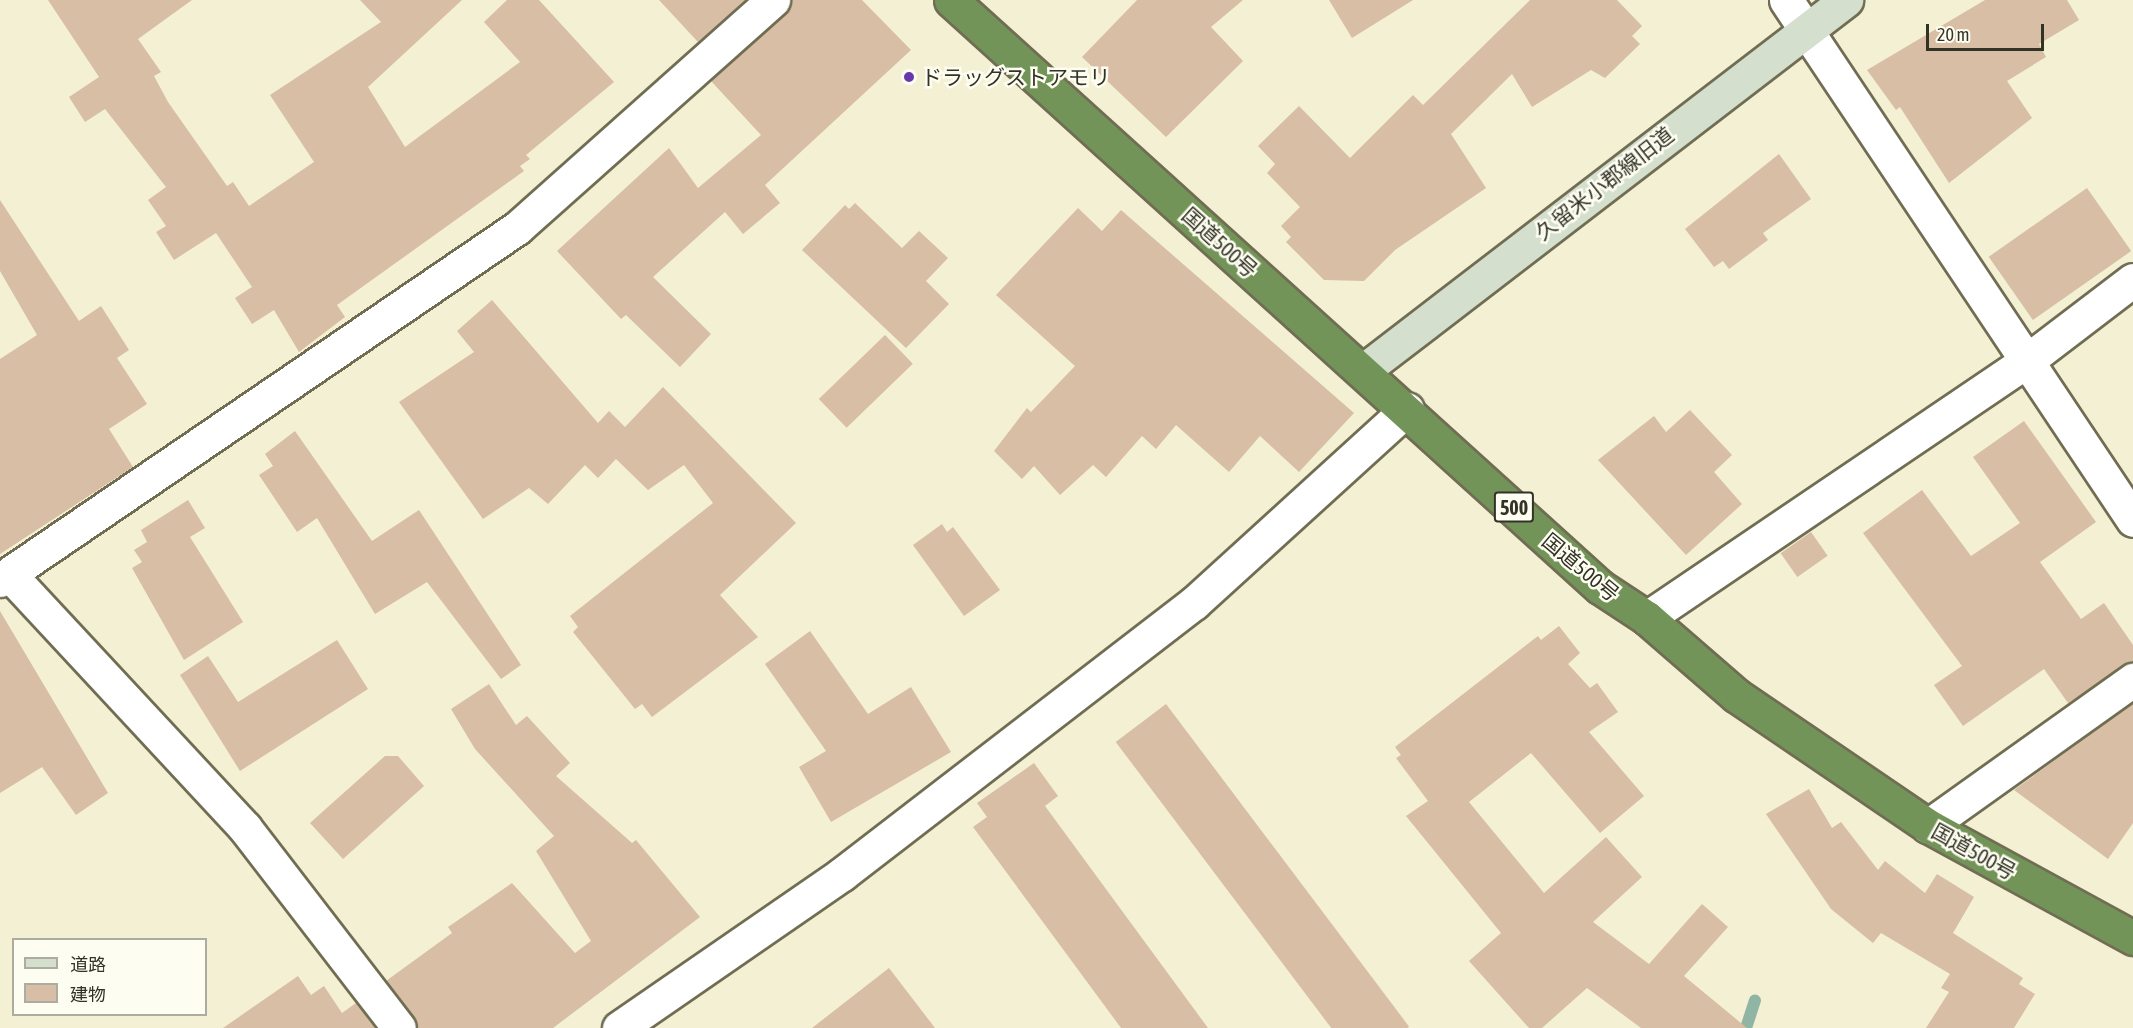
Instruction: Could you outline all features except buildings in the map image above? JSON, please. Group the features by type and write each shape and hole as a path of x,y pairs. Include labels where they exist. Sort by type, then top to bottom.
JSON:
{"highway":[{"name":"国道500号","path":"951,0 1364,370 1600,587 1647,618 1737,696 1928,826 2133,938"}],"street":[{"path":"399,1028 245,828 5,577 517,228 773,0"},
{"path":"1786,0 1802,29 2024,363 2133,520"},
{"name":"久留米小郡線旧道","path":"1364,370 1802,29 1846,0"},
{"path":"1647,618 2024,363 2133,280"},
{"path":"619,1028 842,874 1194,603 1407,409"},
{"path":"1928,826 2133,680"}],"waterway":[{"path":"1746,1028 1755,1000"}],"place":[{"name":"ドラッグストアモリ","path":"909,77"}]}
